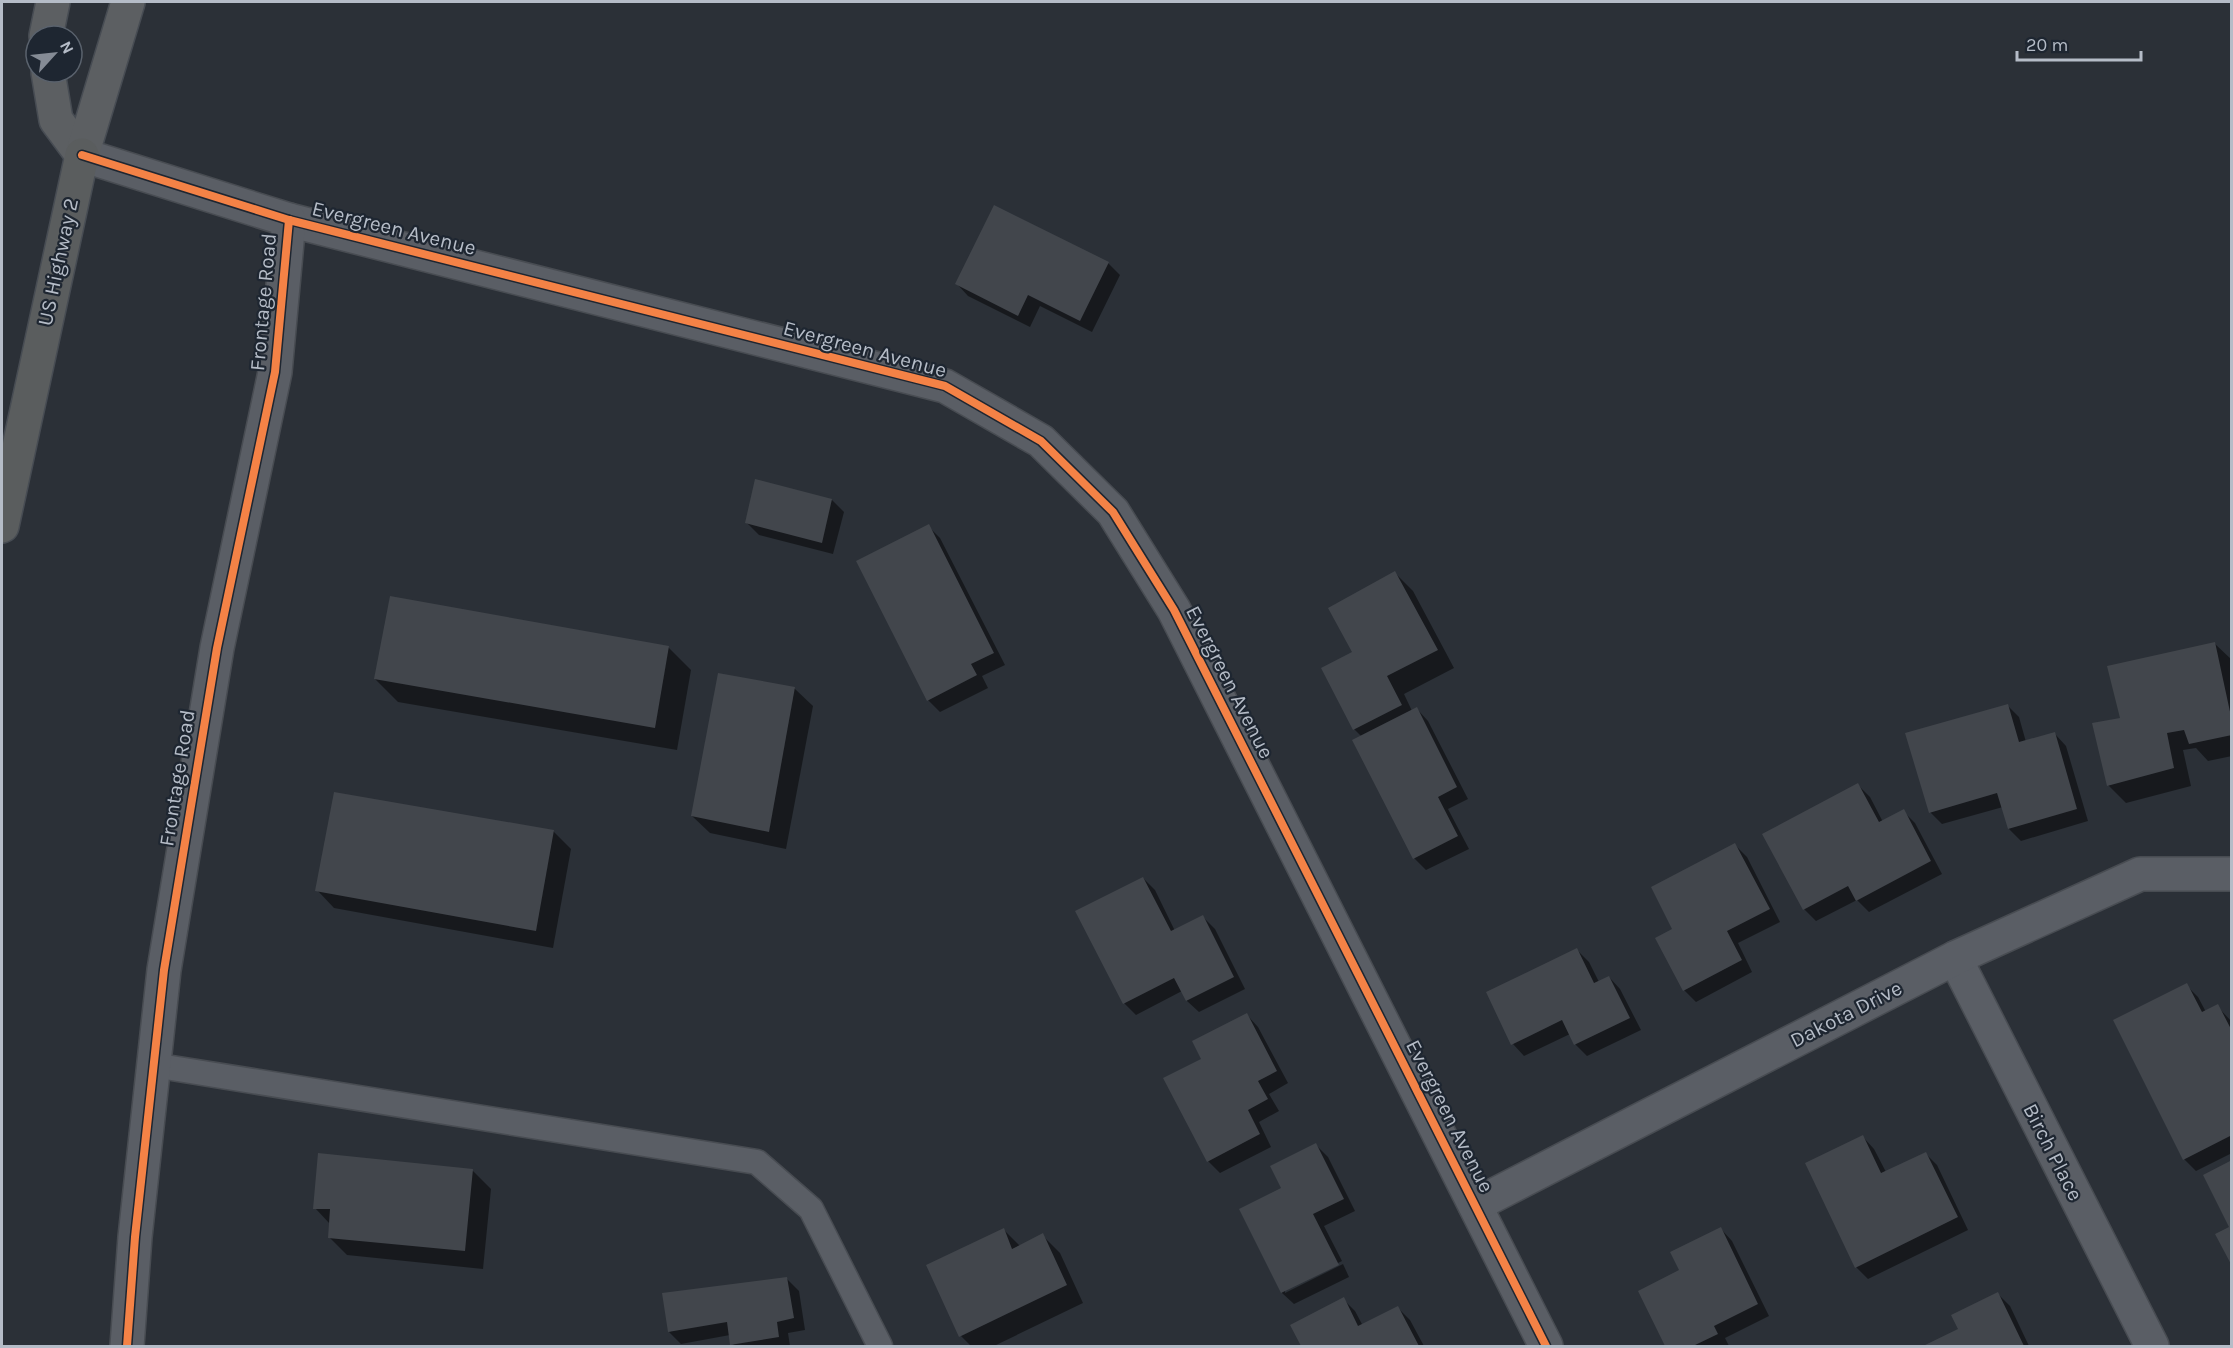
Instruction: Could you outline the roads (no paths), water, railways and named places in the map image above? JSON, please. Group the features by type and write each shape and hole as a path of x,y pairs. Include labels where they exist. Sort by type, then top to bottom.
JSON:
{"highway":[{"path":"48,24 53,2"},
{"name":"US Highway 2","path":"2,526 82,155 128,2"},
{"path":"50,84 56,120 82,155"}],"street":[{"name":"Evergreen Avenue","path":"82,155 289,220 945,386 1041,441 1113,512 1174,610 1546,1347"},
{"name":"Frontage Road","path":"127,1347 135,1237 164,970 217,648 275,372 289,220"},
{"name":"Dakota Drive","path":"1475,1205 1955,958 2140,874 2232,874"},
{"name":"Birch Place","path":"1955,958 2152,1347"}],"lane":[{"path":"153,1065 757,1162 811,1209 880,1347"}]}
